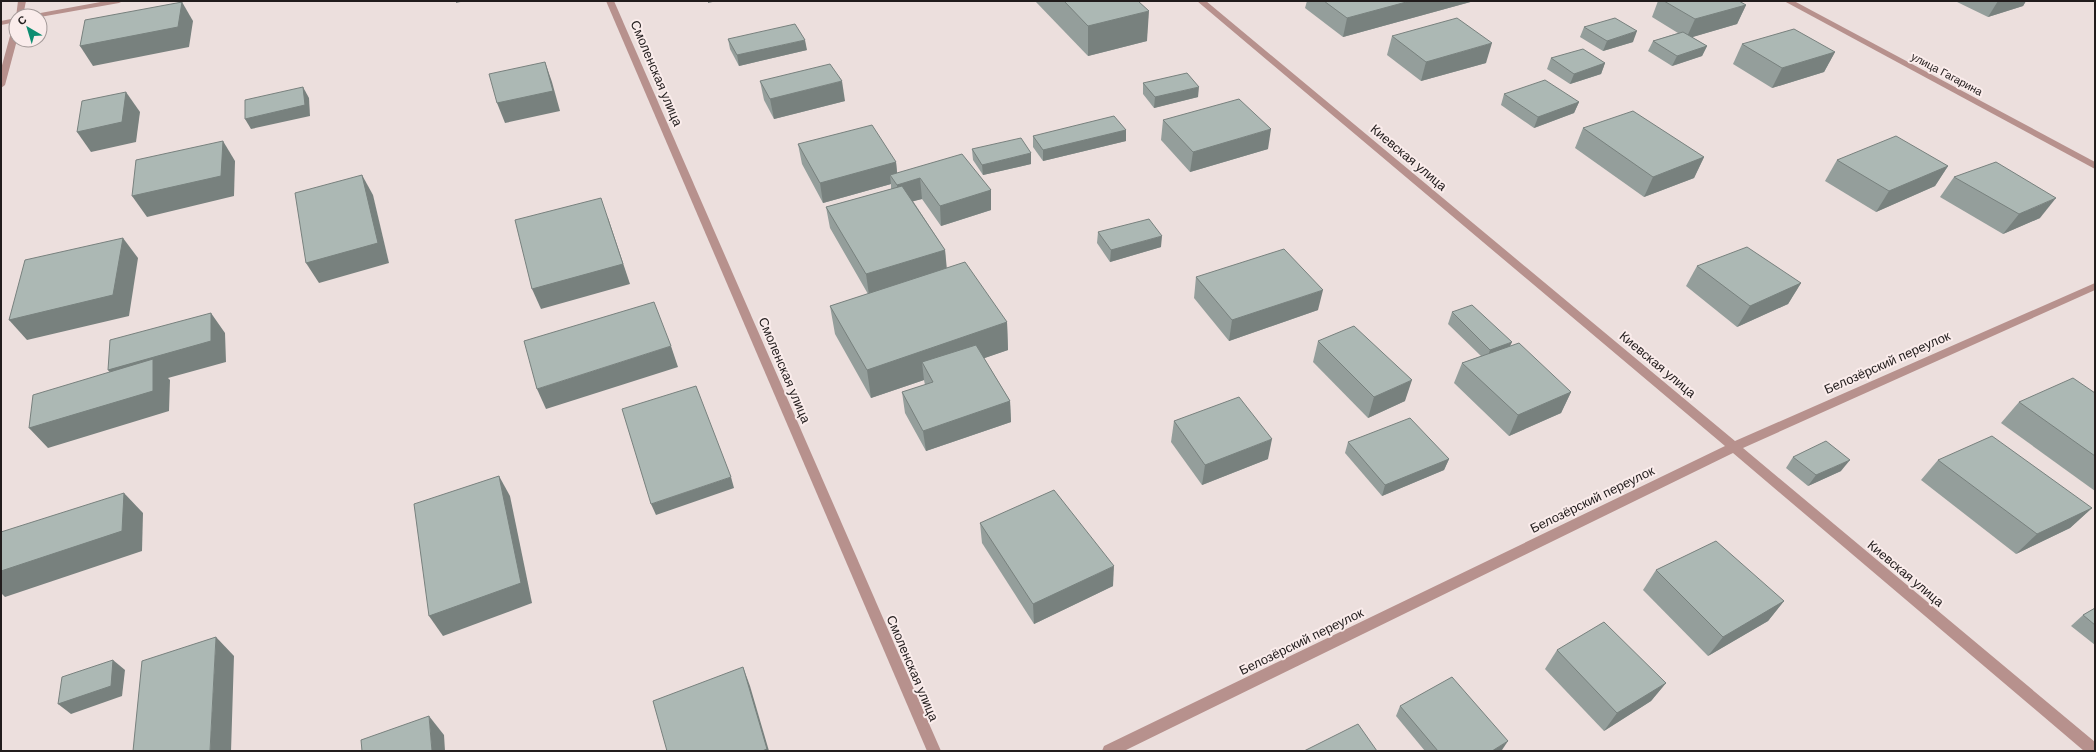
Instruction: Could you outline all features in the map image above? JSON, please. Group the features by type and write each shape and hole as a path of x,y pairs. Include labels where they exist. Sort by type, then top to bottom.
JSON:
{"street":[{"path":"48,14 118,1"},
{"name":"Смоленская улица","path":"610,1 934,751"},
{"name":"Киевская улица","path":"1201,1 2095,751"},
{"name":"улица Гагарина","path":"1788,1 2095,166"},
{"path":"1,85 11,48"},
{"name":"Белозёрский переулок","path":"1109,751 1734,447 2095,286"}],"building":[{"path":"1064,1 1138,1 1149,11 1088,26"},
{"path":"1324,1 1410,1 1347,18"},
{"path":"1664,1 1739,1 1746,5 1695,19"},
{"path":"182,2 178,27 80,46 85,20"},
{"path":"1457,18 1492,43 1426,62 1392,36"},
{"path":"1615,18 1637,31 1607,41 1584,27"},
{"path":"795,24 805,40 737,55 728,39"},
{"path":"1794,29 1835,52 1782,68 1742,44"},
{"path":"1683,32 1707,46 1677,56 1653,41"},
{"path":"1583,49 1605,63 1574,74 1551,58"},
{"path":"545,62 553,91 497,103 489,74"},
{"path":"830,64 842,81 770,99 760,81"},
{"path":"1187,73 1199,87 1155,97 1143,83"},
{"path":"1545,80 1579,102 1538,117 1504,94"},
{"path":"303,87 305,105 245,119 245,100"},
{"path":"126,92 122,122 77,132 82,101"},
{"path":"1239,99 1271,129 1193,152 1163,120"},
{"path":"1633,111 1704,157 1653,177 1583,128"},
{"path":"1114,116 1126,130 1043,150 1033,136"},
{"path":"872,125 896,162 820,183 798,144"},
{"path":"1896,136 1948,166 1889,191 1837,160"},
{"path":"1021,138 1031,153 982,165 972,149"},
{"path":"223,141 221,176 132,196 136,160"},
{"path":"962,154 991,190 940,206 920,178 897,185 890,175"},
{"path":"1996,162 2056,198 2019,214 1954,177"},
{"path":"362,175 378,243 306,263 295,193"},
{"path":"902,186 945,250 866,274 826,207"},
{"path":"601,198 623,264 532,289 515,220"},
{"path":"1149,219 1162,236 1111,250 1098,232"},
{"path":"123,238 113,295 9,320 25,260"},
{"path":"1747,247 1801,283 1750,306 1697,266"},
{"path":"1284,249 1323,290 1232,320 1196,277"},
{"path":"965,262 1007,322 867,370 830,306"},
{"path":"654,302 671,346 537,389 524,341"},
{"path":"1472,305 1512,342 1490,350 1452,312"},
{"path":"211,313 211,341 108,370 110,340"},
{"path":"1354,326 1412,380 1374,397 1318,341"},
{"path":"1519,343 1571,392 1518,415 1462,363"},
{"path":"976,345 1010,401 923,431 902,392 933,382 922,362"},
{"path":"153,359 153,391 29,428 33,395"},
{"path":"2073,378 2095,393 2095,456 2019,402"},
{"path":"696,386 731,477 651,504 622,409"},
{"path":"1239,397 1272,439 1205,465 1174,421"},
{"path":"1410,418 1449,459 1385,485 1348,442"},
{"path":"1992,436 2092,508 2037,534 1938,460"},
{"path":"1826,441 1850,460 1816,475 1793,457"},
{"path":"499,476 521,583 429,616 414,504"},
{"path":"1054,490 1114,566 1033,604 980,523"},
{"path":"124,493 122,531 1,571 1,532"},
{"path":"1716,541 1784,601 1723,637 1656,570"},
{"path":"2095,608 2095,625 2083,615"},
{"path":"1604,622 1666,683 1617,713 1557,650"},
{"path":"216,637 210,751 133,751 142,661"},
{"path":"113,660 111,686 58,704 62,677"},
{"path":"743,667 767,749 762,751 667,751 653,701"},
{"path":"1452,677 1508,741 1492,751 1438,751 1400,706"},
{"path":"429,716 432,751 362,751 361,740"},
{"path":"1358,724 1377,751 1304,751"}]}
